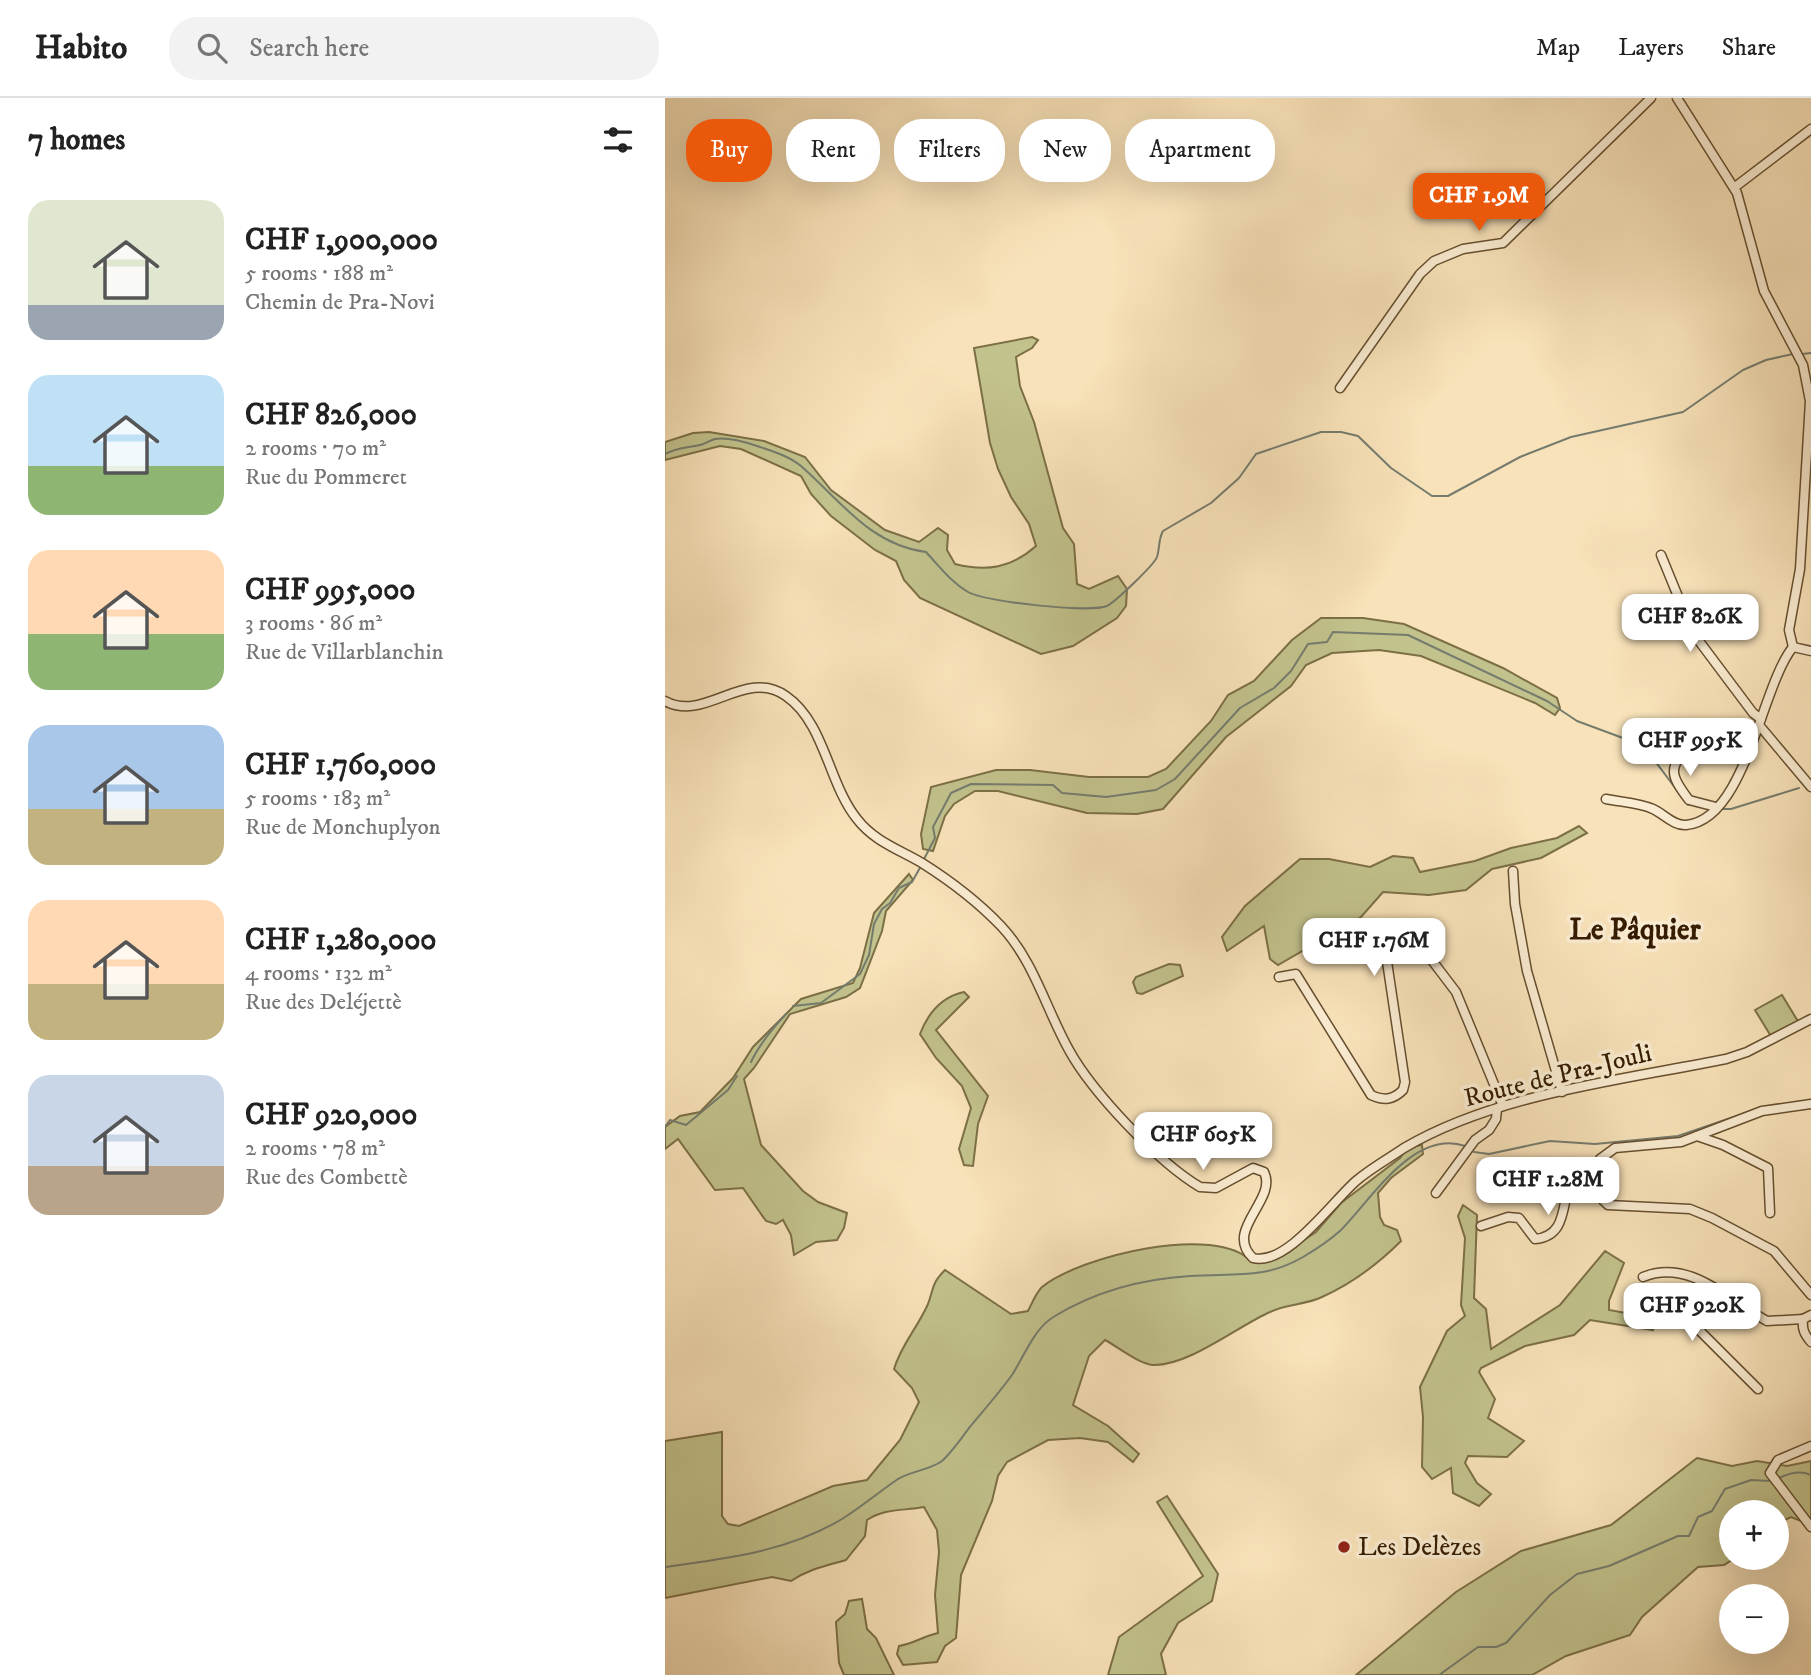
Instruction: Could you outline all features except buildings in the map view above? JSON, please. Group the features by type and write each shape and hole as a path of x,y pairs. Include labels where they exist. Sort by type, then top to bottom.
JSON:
{"street":[{"path":"1340,388 1420,274 1434,261 1464,249 1503,243 1651,98"},
{"path":"1606,799 1652,808 1679,825 1695,823 1710,815 1736,782 1793,648 1789,626 1800,569 1809,401 1807,377 1798,354 1764,291 1735,187 1677,98"},
{"path":"1735,187 1811,129"},
{"path":"1661,555 1693,633 1808,785"},
{"path":"1793,648 1811,651"},
{"name":"Route de Pra-Jouli","path":"665,701 686,706 755,687 776,691 794,702 810,723 845,802 863,827 885,845 922,863 981,907 1011,938 1034,975 1069,1050 1097,1091 1119,1115 1200,1187 1216,1188 1253,1168 1264,1172 1268,1186 1244,1234 1248,1253 1253,1258 1267,1259 1286,1250 1354,1183 1435,1130 1500,1108 1562,1092 1726,1059 1747,1052 1811,1019"},
{"path":"1689,740 1673,767 1672,775 1689,800 1716,807"},
{"path":"1808,785 1811,771"},
{"path":"1513,871 1515,904 1527,971 1562,1092"},
{"path":"1279,977 1296,974 1371,1095 1380,1100 1389,1099 1403,1090 1405,1082 1386,955 1389,944 1395,938 1415,938 1456,992 1500,1108 1489,1130 1475,1140 1436,1193"},
{"path":"1811,1104 1762,1111 1681,1142 1615,1147 1600,1159 1596,1173 1598,1196 1608,1205 1690,1209 1713,1218 1774,1251 1811,1295"},
{"path":"1697,1136 1723,1144 1768,1168 1770,1213"},
{"path":"1481,1226 1507,1217 1519,1218 1530,1234 1540,1239 1556,1230 1563,1221 1565,1194 1571,1180 1596,1173"},
{"path":"1643,1277 1660,1270 1677,1271 1737,1298 1767,1321 1807,1317 1803,1331 1811,1342"},
{"path":"1723,1293 1692,1323 1758,1389"},
{"path":"1811,1446 1775,1463 1771,1476 1811,1527"}],"green space":[{"path":"1032,337 1038,340 1032,348 1016,357 1020,386 1034,422 1063,528 1074,544 1077,584 1089,589 1118,576 1127,589 1126,606 1117,618 1073,646 1041,654 920,598 904,580 896,561 875,550 831,516 811,494 801,476 741,449 720,446 665,460 665,442 693,433 709,432 764,441 805,457 831,490 885,530 919,542 938,528 948,535 947,550 955,564 988,568 1008,563 1036,546 1029,524 1011,497 998,469 990,443 974,348"},
{"path":"1321,618 1363,618 1404,624 1503,668 1557,698 1560,708 1555,715 1535,703 1421,656 1379,650 1332,653 1306,665 1291,686 1226,737 1163,809 1137,814 1087,813 998,791 975,791 954,804 945,816 933,851 923,849 921,834 931,787 996,770 1030,770 1089,777 1148,777 1166,769 1211,721 1228,695 1254,681 1292,640"},
{"path":"1579,826 1587,833 1541,858 1492,869 1466,890 1429,895 1383,892 1361,917 1278,965 1270,959 1264,926 1227,951 1222,937 1245,906 1300,859 1329,859 1370,867 1393,856 1413,858 1420,872 1475,861 1511,848 1557,838"},
{"path":"909,874 913,880 886,911 882,931 860,988 846,997 790,1014 744,1079 761,1145 803,1191 818,1202 847,1213 844,1228 837,1240 816,1242 794,1255 791,1235 783,1220 776,1224 766,1221 743,1188 715,1190 678,1139 665,1149 665,1127 680,1116 700,1112 733,1078 753,1047 801,999 853,983 860,968 874,913"},
{"path":"1169,964 1180,965 1183,976 1142,994 1137,993 1133,982 1136,977"},
{"path":"964,992 969,997 936,1030 988,1096 978,1124 973,1166 964,1165 959,1149 971,1108 962,1086 936,1058 920,1034 936,1007"},
{"path":"1782,995 1799,1023 1772,1038 1755,1010"},
{"path":"1422,1145 1423,1154 1391,1178 1378,1193 1380,1217 1384,1225 1397,1230 1401,1241 1354,1280 1316,1300 1270,1312 1213,1344 1167,1364 1141,1362 1105,1340 1089,1356 1073,1405 1108,1426 1139,1454 1133,1462 1108,1442 1080,1438 1048,1440 1007,1462 998,1476 992,1501 961,1575 956,1638 945,1646 937,1662 903,1665 897,1654 899,1646 938,1633 935,1595 939,1552 937,1530 924,1507 874,1516 867,1520 865,1536 846,1560 811,1571 791,1581 772,1577 665,1598 665,1441 722,1432 722,1516 728,1524 739,1526 833,1486 867,1480 900,1440 919,1402 912,1388 894,1369 928,1304 935,1283 945,1270 1011,1314 1028,1311 1042,1287 1060,1275 1116,1255 1148,1248 1209,1245 1234,1251 1252,1262 1274,1260 1316,1232 1341,1203 1400,1158 1408,1147"},
{"path":"1463,1205 1477,1215 1474,1298 1486,1309 1491,1349 1560,1305 1605,1251 1624,1263 1609,1301 1609,1310 1654,1318 1653,1330 1590,1320 1574,1335 1525,1346 1481,1368 1479,1372 1495,1399 1488,1418 1524,1441 1507,1457 1468,1456 1465,1463 1477,1483 1491,1494 1479,1506 1453,1493 1451,1468 1432,1479 1422,1467 1423,1417 1420,1387 1447,1331 1465,1316 1461,1305 1465,1238 1458,1216"},
{"path":"1697,1458 1732,1466 1757,1461 1787,1466 1811,1461 1811,1525 1789,1518 1789,1500 1719,1500 1719,1565 1698,1567 1642,1617 1630,1635 1566,1656 1532,1675 1356,1675 1456,1592 1521,1551 1611,1525"},
{"path":"1167,1496 1218,1574 1212,1601 1178,1623 1161,1654 1166,1675 1108,1675 1119,1637 1203,1576 1157,1502"},
{"path":"862,1599 867,1629 876,1638 894,1675 844,1675 839,1663 836,1622 845,1614 849,1601"}],"waterway":[{"path":"1802,354 1811,353"},
{"path":"665,454 720,439 731,439 774,452 801,466 872,531 906,548 926,552 951,579 968,592 1015,603 1097,608 1111,603 1149,567 1157,557 1163,531 1211,503 1239,478 1256,454 1321,432 1341,432 1358,436 1391,468 1432,496 1448,496 1520,457 1571,437 1683,412 1743,370 1766,360 1793,354"},
{"path":"924,859 935,838 933,827 951,793 971,784 1053,785 1062,793 1106,797 1156,790 1175,779 1240,708 1274,688 1291,671 1308,644 1327,642 1333,632 1408,635 1547,701 1577,721 1631,741 1655,761 1688,805"},
{"path":"1723,809 1731,809 1799,788"},
{"path":"793,1006 821,1003 860,974 869,955 874,924 882,909 890,903 899,888 912,882 921,866"},
{"path":"751,1062 786,1014"},
{"path":"665,1127 670,1120 686,1125 728,1090 737,1076"},
{"path":"1474,1152 1489,1154 1550,1141 1595,1144 1678,1136 1757,1109"},
{"path":"665,1567 756,1552 800,1539 842,1519 898,1479 942,1461 1007,1382 1041,1327 1071,1307 1103,1293 1137,1283 1205,1275 1248,1274 1289,1264 1341,1230 1380,1185 1411,1157 1428,1147 1446,1143 1465,1146"},
{"path":"1779,1478 1795,1473 1811,1475"},
{"path":"1439,1675 1478,1647 1496,1647 1506,1643 1550,1595 1577,1574 1609,1566 1678,1536 1689,1536 1698,1517 1712,1511 1725,1489 1751,1480 1771,1481"}],"place":[{"name":"Les Delèzes","path":"1344,1547"}],"district":[{"name":"Le Pâquier","path":"1635,930"}]}
